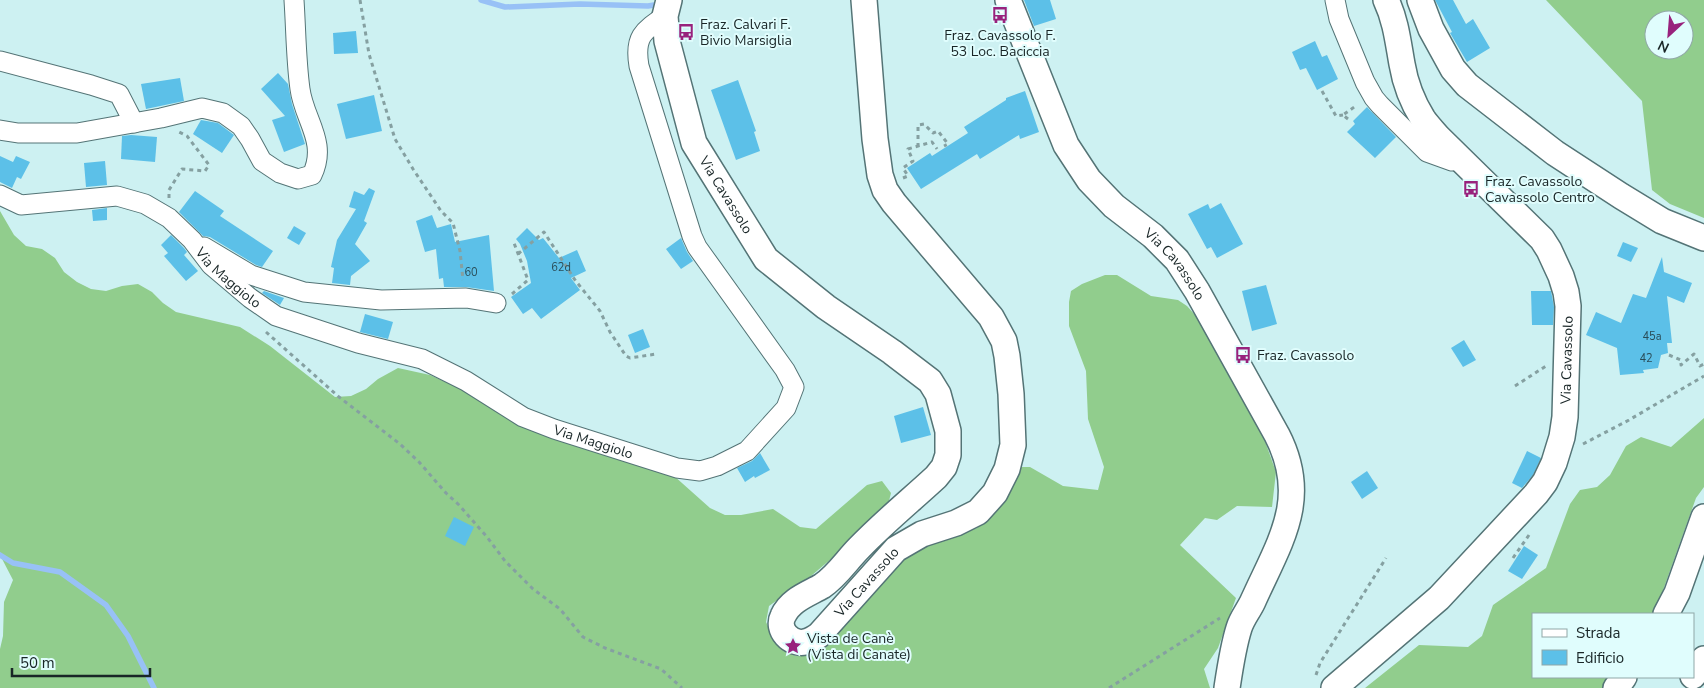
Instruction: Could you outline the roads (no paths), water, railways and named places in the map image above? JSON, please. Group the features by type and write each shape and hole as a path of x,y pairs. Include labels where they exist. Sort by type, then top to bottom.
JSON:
{"main road":[{"name":"Via Cavassolo","path":"667,10 667,41 694,143 766,258 826,307 892,352 930,382 938,394 948,431 948,455 944,468 936,477 859,548 840,570 823,585 797,600 783,616 781,623 783,632 790,640 805,642 819,635 896,549 922,534 956,523 978,512 995,494 1007,469 1013,444 1011,394 1004,340 991,317 894,203 885,190 880,176 874,140 864,0"},
{"name":"Via Cavassolo","path":"1008,0 1066,145 1088,180 1114,206 1153,236 1177,260 1202,299 1286,455 1292,489 1290,512 1278,546 1240,626 1230,663 1227,688"},
{"name":"Via Cavassolo","path":"1324,685 1439,598 1536,494 1545,482 1554,463 1562,437 1565,417 1568,306 1561,276 1550,250 1542,239 1438,137 1423,119 1412,96 1402,66 1398,39 1391,11 1386,0"},
{"path":"1420,0 1431,30 1453,69 1467,85 1555,154 1612,191 1662,222 1704,238"},
{"path":"1666,613 1677,592 1704,517"},
{"path":"1694,674 1704,659"}],"street":[{"path":"0,130 18,133 77,133 161,118 202,108 223,113 241,126 262,161 280,173 298,179 312,175 318,163 317,147 315,132 300,91 294,0"},
{"path":"1335,0 1339,19 1365,82 1380,105 1427,152 1452,161 1459,158"},
{"name":"Via Maggiolo","path":"0,195 21,205 118,196 145,204 169,218 192,240 211,265 250,298 276,316 358,343 422,359 466,381 522,417 554,430 677,468 700,472 747,451 786,408 794,387 785,370 697,247 692,236 639,66 637,52 641,35 667,10"},
{"path":"0,61 119,94 134,123"},
{"path":"192,240 251,275 304,292 381,300 466,298 496,303"}],"waterway":[{"path":"481,0 505,7 580,4 648,6 660,4"},
{"path":"0,555 13,563 60,572 106,605 128,636 154,688"}],"place":[{"name":"Fraz. Cavassolo F. 53 Loc. Baciccia","path":"1000,15"},
{"name":"Fraz. Calvari F. Bivio Marsiglia","path":"686,32"},
{"name":"Fraz. Cavassolo Cavassolo Centro","path":"1471,189"},
{"name":"Fraz. Cavassolo","path":"1243,355"},
{"name":"Vista de Canè (Vista di Canate)","path":"793,646"}]}
